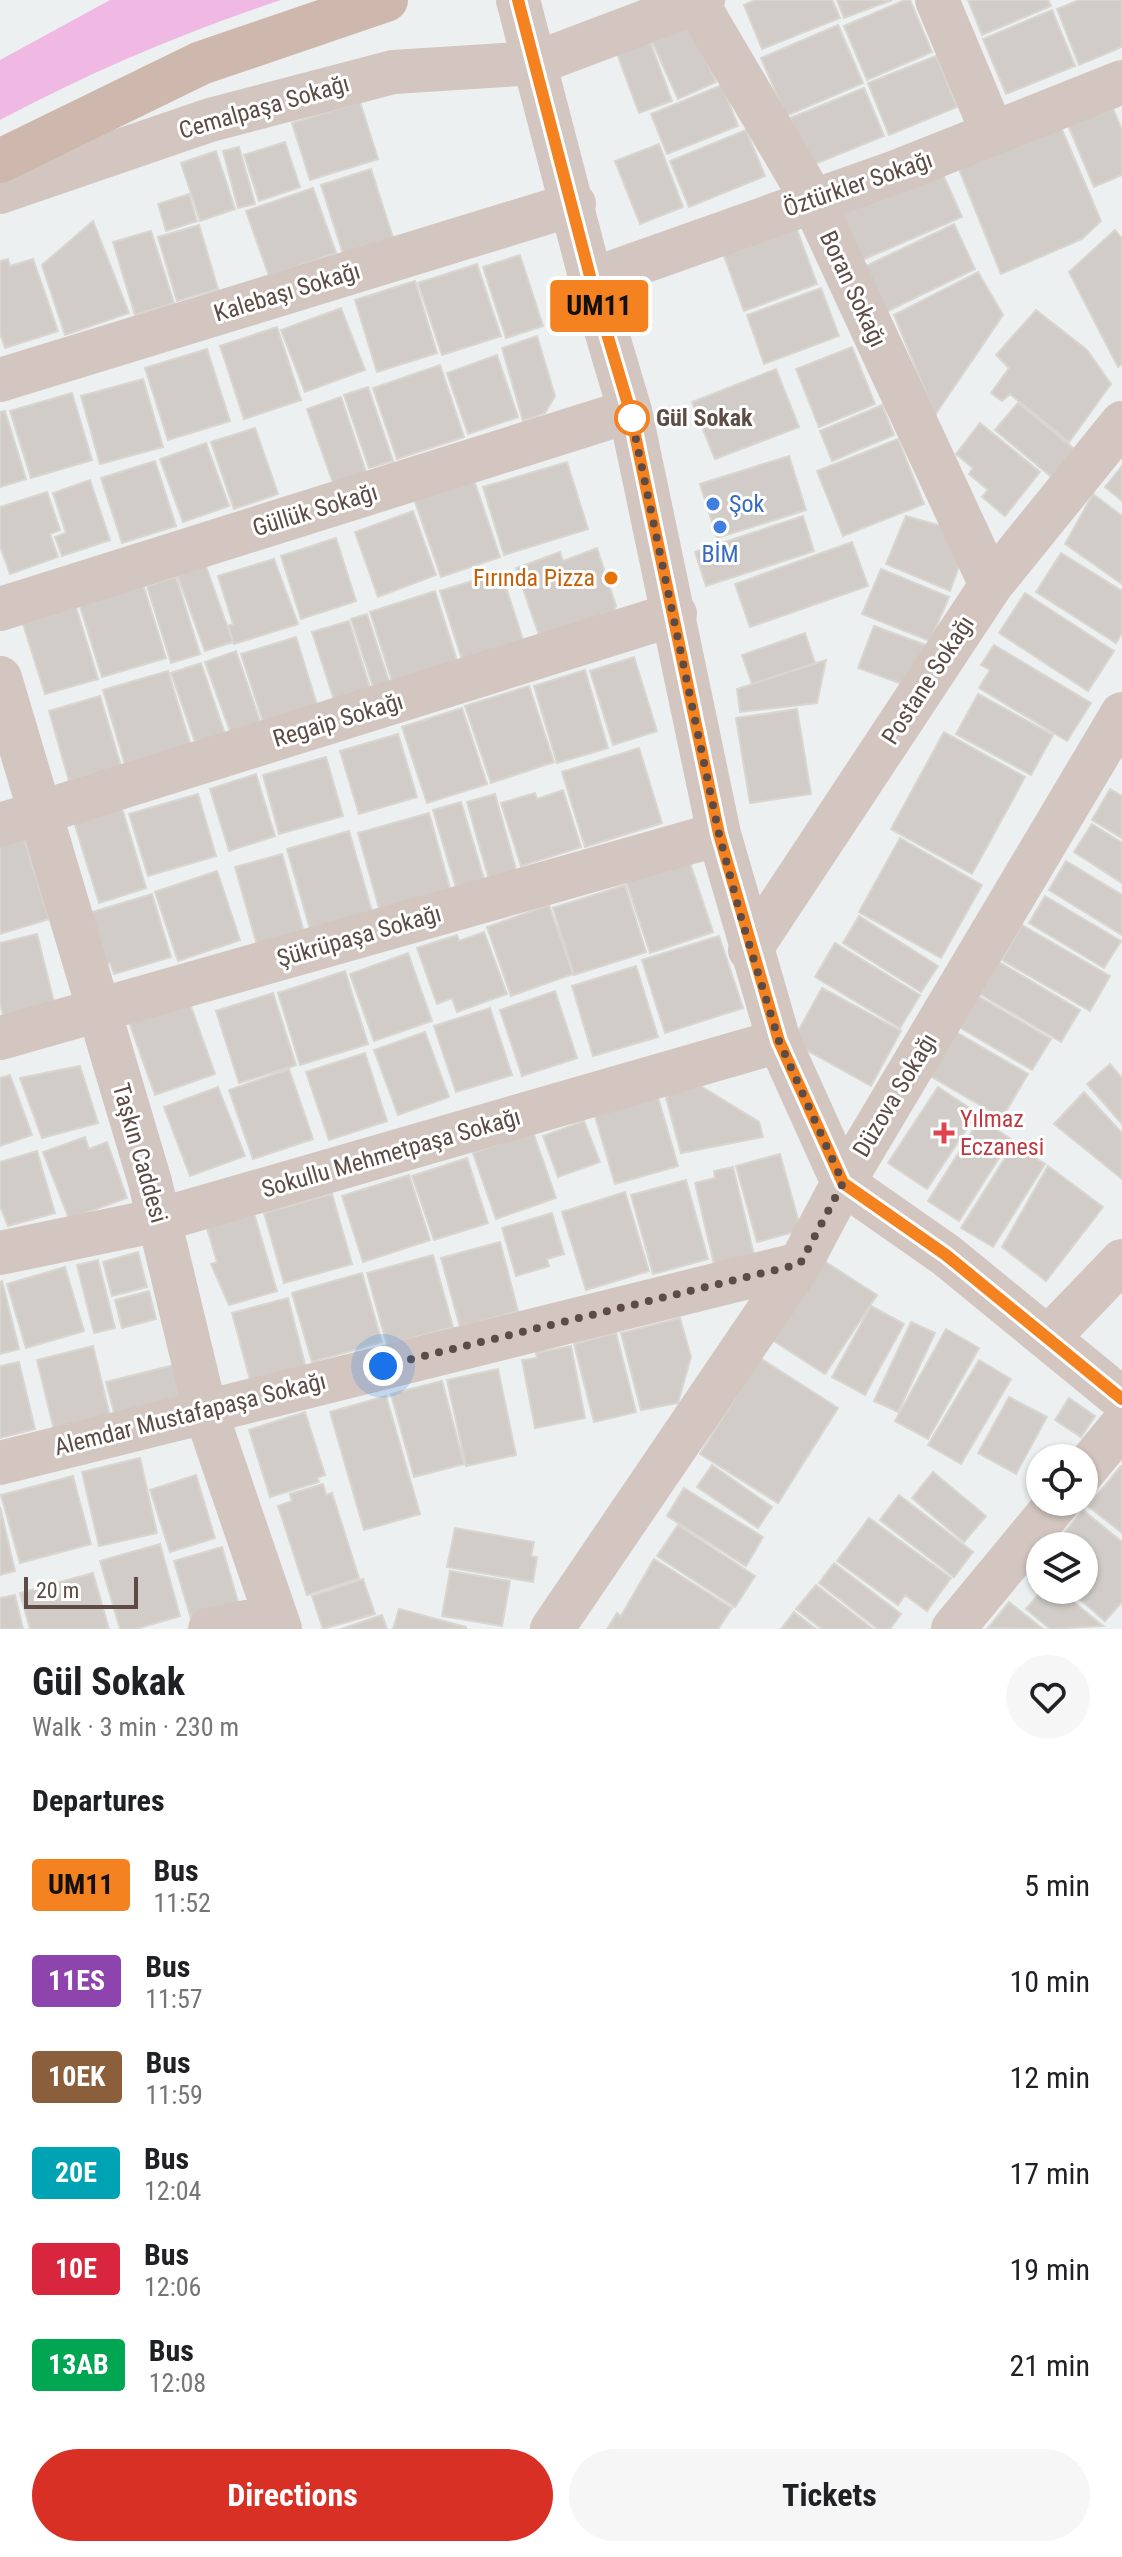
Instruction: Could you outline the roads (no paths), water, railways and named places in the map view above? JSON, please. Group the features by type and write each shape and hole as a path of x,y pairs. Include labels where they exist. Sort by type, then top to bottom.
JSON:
{"main road":[{"path":"0,161 201,63 386,0"}],"street":[{"path":"937,0 993,134"},
{"name":"Cemalpaşa Sokağı","path":"0,192 210,120 393,72 536,63 700,1"},
{"name":"Boran Sokağı","path":"700,1 812,199 991,585"},
{"path":"520,6 574,204 591,280 630,411 719,834 750,950 779,1041 843,1183 946,1255 1122,1399"},
{"name":"Öztürkler Sokağı","path":"591,280 812,199 896,172 1122,82"},
{"name":"Kalebaşı Sokağı","path":"0,380 574,204"},
{"name":"Güllük Sokağı","path":"0,609 630,411"},
{"name":"Postane Sokağı","path":"750,950 991,585 1122,423"},
{"name":"Regaip Sokağı","path":"0,825 675,614"},
{"name":"Taşkın Caddesi","path":"0,678 159,1220 205,1410 276,1623"},
{"name":"Düzova Sokağı","path":"552,1629 800,1264 843,1183 1122,714"},
{"name":"Şükrüpaşa Sokağı","path":"0,1038 719,834"},
{"name":"Sokullu Mehmetpaşa Sokağı","path":"0,1253 159,1220 779,1041"},
{"path":"1048,1338 1122,1261"},
{"name":"Alemdar Mustafapaşa Sokağı","path":"0,1463 800,1264"},
{"path":"1098,1454 1122,1425"},
{"path":"953,1629 1046,1516"},
{"path":"210,1629 276,1623"}],"place":[{"name":"Gül Sokak","path":"632,418"},
{"name":"Şok","path":"713,504"},
{"name":"BİM","path":"720,527"},
{"name":"Fırında Pizza","path":"611,578"},
{"name":"Yılmaz Eczanesi","path":"944,1133"}]}
